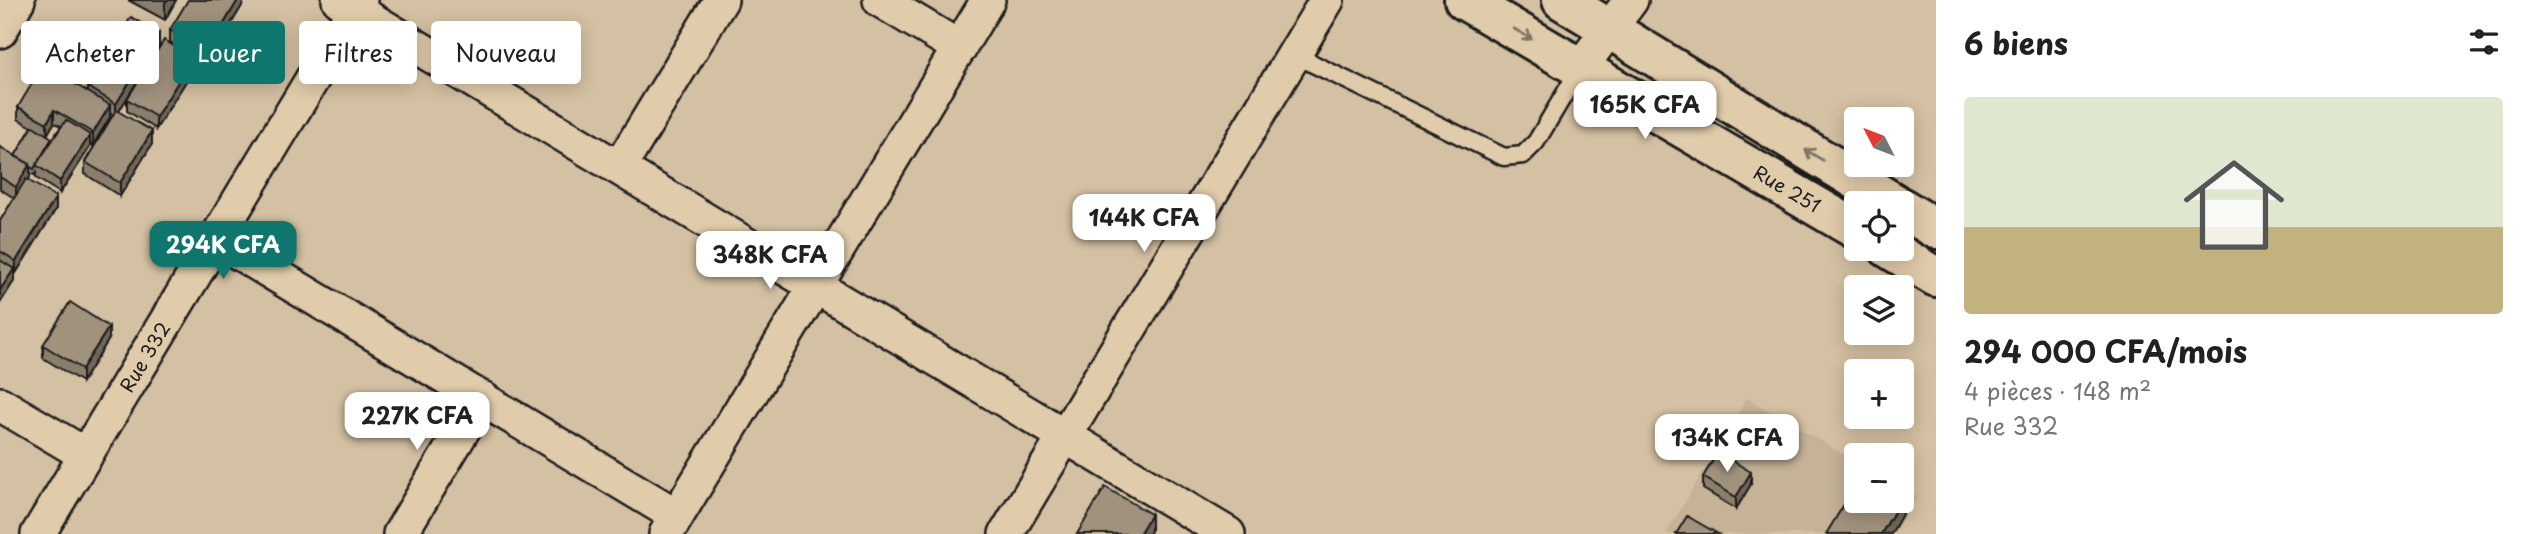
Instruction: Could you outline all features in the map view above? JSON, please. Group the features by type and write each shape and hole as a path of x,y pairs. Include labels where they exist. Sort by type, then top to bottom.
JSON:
{"main road":[{"name":"Rue 251","path":"1464,0 1844,222"},
{"path":"1562,0 1874,191"},
{"path":"1914,215 1936,229"},
{"path":"1910,261 1936,276"}],"street":[{"path":"0,31 18,0"},
{"path":"620,169 721,0"},
{"path":"880,0 960,48"},
{"path":"216,239 482,398 672,525 988,0"},
{"path":"1006,534 1326,0"},
{"path":"1580,68 1630,0"},
{"path":"351,3 620,169 1228,534"},
{"name":"Rue 332","path":"38,534 216,239 351,3"},
{"path":"400,534 482,398"},
{"path":"0,404 86,455"}],"lane":[{"path":"1295,55 1504,157 1523,155 1536,142 1580,68"}],"shaded area":[{"path":"1747,398 1844,454 1844,513 1906,513 1893,534 1666,534"}],"building":[{"path":"188,0 238,0 225,21 175,21"},
{"path":"164,40 173,46 173,84 177,84 156,117 127,99 136,84 159,84 159,48"},
{"path":"32,84 75,84 110,105 93,133 54,110 47,123 18,107"},
{"path":"90,84 128,84 116,104 88,87"},
{"path":"116,110 152,131 120,183 85,162"},
{"path":"66,120 90,135 60,181 36,165"},
{"path":"33,126 52,138 34,169 15,156"},
{"path":"0,147 30,164 16,187 0,177"},
{"path":"26,179 56,197 16,261 0,251 0,221"},
{"path":"0,260 14,269 0,290"},
{"path":"70,302 109,327 82,369 43,345"},
{"path":"1718,452 1751,472 1736,497 1703,477"},
{"path":"1105,487 1151,514 1139,534 1077,534"},
{"path":"1844,504 1844,513 1893,513 1881,534 1826,534"},
{"path":"1687,516 1718,534 1676,534"}]}
